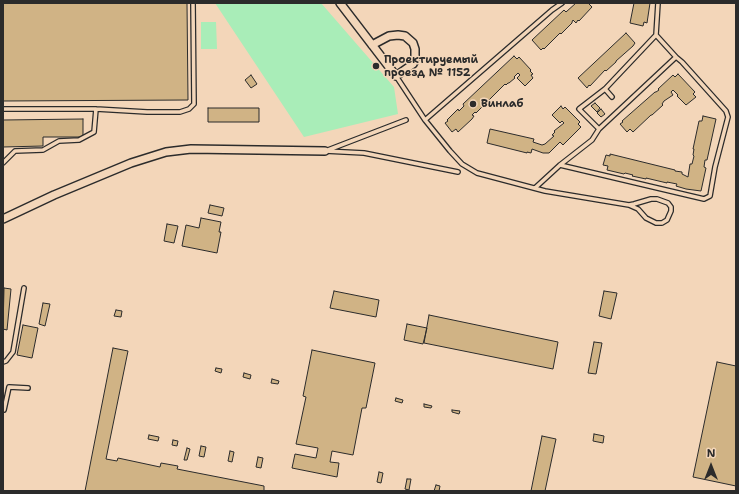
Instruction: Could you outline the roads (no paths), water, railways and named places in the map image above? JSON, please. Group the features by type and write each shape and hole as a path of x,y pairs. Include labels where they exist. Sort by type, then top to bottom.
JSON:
{"street":[{"path":"340,3 372,45 396,76 413,64 415,60 415,49 412,43 405,36 398,35 384,38 372,45"},
{"path":"3,219 131,163 166,152 191,149 325,151"}],"lane":[{"path":"3,109 96,109 180,112 189,109 194,104 193,3"},
{"path":"425,120 562,3"},
{"path":"599,129 579,109 605,89 656,35 658,3"},
{"path":"560,165 704,199 710,196 715,167 728,117 726,111 656,35"},
{"path":"534,188 592,140 599,129 676,57"},
{"path":"396,76 425,120 462,164 477,173 534,188 628,205 638,209 652,222 656,223 662,224 667,220 671,211 668,203 657,199 651,199 628,205"},
{"path":"605,89 612,97"},
{"path":"3,163 15,151 43,150 59,141 79,140 94,132 96,109"},
{"path":"325,151 406,120"},
{"path":"325,151 364,153 458,172"},
{"path":"3,362 6,361 13,352 24,288"},
{"path":"4,410 9,387 28,388"},
{"path":"3,393 8,394"}],"place":[{"name":"Проектируемый проезд № 1152","path":"376,66"},
{"name":"Винлаб","path":"473,104"}]}
